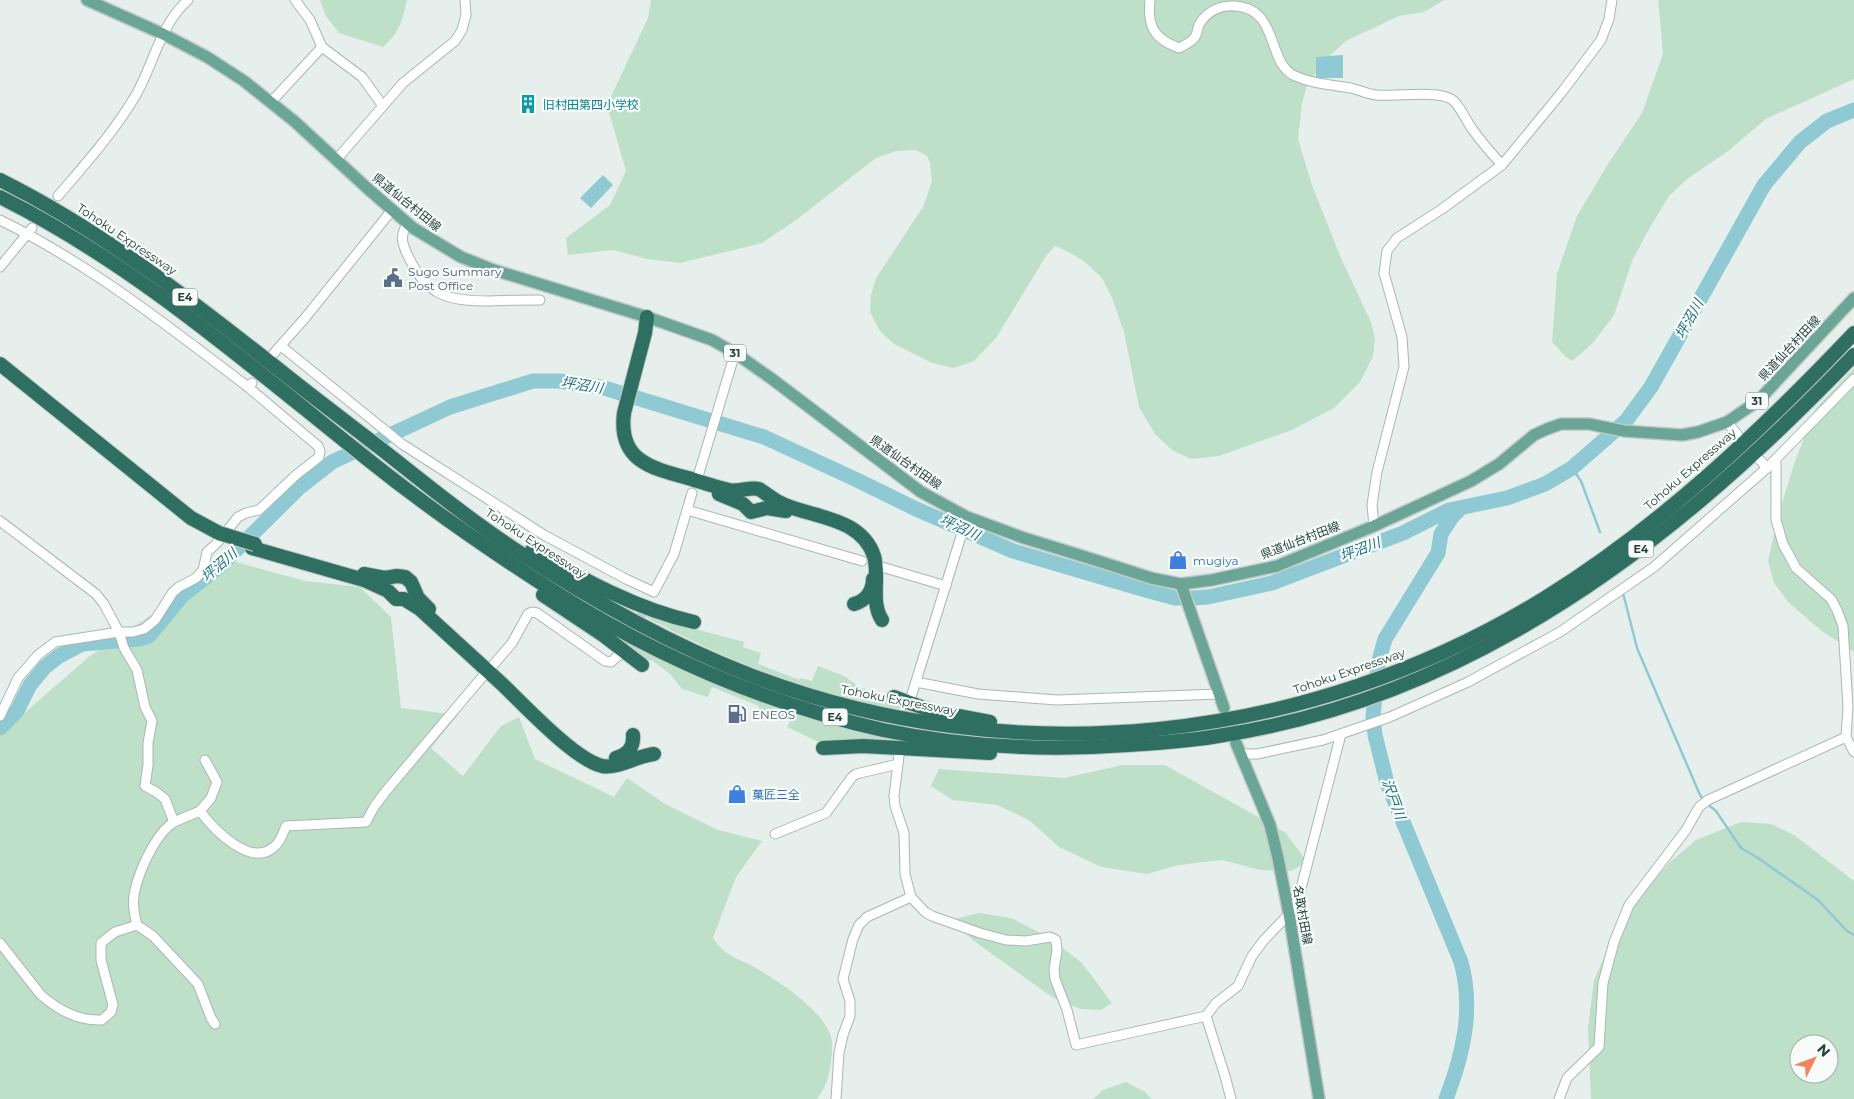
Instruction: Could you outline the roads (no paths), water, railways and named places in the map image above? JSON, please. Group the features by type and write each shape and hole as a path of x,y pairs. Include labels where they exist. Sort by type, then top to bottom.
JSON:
{"highway":[{"name":"Tohoku Expressway","path":"0,180 61,213 144,267 201,308 390,456 511,547 621,614 669,639 750,675 839,704 930,724 974,729 1056,735 1186,740 1256,730 1300,719 1362,701 1419,679 1511,633 1558,606 1633,555 1680,519 1778,432 1854,355"},
{"name":"Tohoku Expressway","path":"0,197 55,227 139,281 232,351 369,461 561,596 701,671 792,705 883,730 974,743 1058,748 1142,738 1298,705 1364,684 1416,664 1494,628 1549,596 1635,535 1689,492 1777,412 1854,333"},
{"path":"647,317 645,333 628,382 621,412 618,436 628,457 638,467 655,475 734,499 751,512 767,508 774,509 827,523 841,529 859,541 869,556 873,574 873,586 862,602 854,604"},
{"path":"0,364 191,518 218,534"},
{"path":"0,374 190,523 253,546 364,580 388,591 396,599 404,599 420,609 562,740 590,760 602,766 613,766 654,754"},
{"path":"621,412 624,436 629,448 640,461 657,470 728,490 759,489 770,498 786,506 838,521 863,537 870,546 874,559 877,576 876,600 878,614 882,620"},
{"path":"390,456 512,538 566,570 652,611 694,622"},
{"path":"384,472 414,503 642,665"},
{"path":"253,546 367,575 385,578 405,577 411,582 418,598 576,746 598,758 611,760 625,754 631,748 634,743 632,735"},
{"path":"894,697 932,711 961,718 999,723 1059,727 1109,726 1142,738"},
{"path":"823,748 862,746 951,752 1050,754 1104,752 1142,738"}],"main road":[{"name":"県道仙台村田線","path":"87,0 163,34 244,81 271,102 408,223 436,243 461,257 494,270 647,317 712,340 735,353 921,492 966,520 1151,578 1181,585 1277,566 1374,526 1471,481 1492,469 1529,439 1561,424 1588,424 1655,435 1682,435 1698,432 1727,422 1758,401 1854,298"},
{"path":"1181,585 1224,708"},
{"name":"名取村田線","path":"1236,743 1270,825 1289,914 1319,1099"}],"street":[{"path":"58,196 116,125 136,93 174,14 188,0"},
{"path":"295,0 310,20 322,47 362,77 383,106"},
{"path":"336,160 403,83 455,41 462,30 466,15 465,0"},
{"path":"1150,0 1149,17 1152,27 1159,38 1179,48 1195,37 1199,24 1210,12 1223,6 1237,6 1257,14 1263,21 1272,36 1282,65 1288,72 1296,76 1324,85 1350,88 1377,95 1431,95 1450,98 1456,102 1463,116 1485,147 1502,165"},
{"path":"1374,526 1372,505 1377,472 1404,367 1402,337 1385,282 1384,273 1387,251 1397,238 1442,209 1502,165 1562,92 1600,40 1609,19 1612,0"},
{"path":"271,102 322,47"},
{"path":"392,210 278,350 402,444 544,535 654,592"},
{"path":"0,220 29,231 112,286 250,385 318,446 320,451 319,457 296,475 259,510 246,513 238,518 217,543 206,552 203,570 196,578 173,592 156,620 144,629 120,637 55,642 38,655 18,678 0,716"},
{"path":"408,223 402,230 401,239 417,273 425,284 434,290 448,298 465,301 540,300"},
{"path":"0,267 29,231"},
{"path":"699,473 735,353"},
{"path":"1241,754 1257,754 1323,740 1364,727 1468,682 1560,632 1654,567 1768,468 1854,379"},
{"path":"1727,422 1737,434"},
{"path":"1776,459 1776,520 1783,544 1796,568 1831,599 1838,610 1843,626 1848,707 1846,737 1854,752"},
{"path":"1760,460 1768,468"},
{"path":"649,602 674,554 692,493"},
{"path":"687,510 862,562"},
{"path":"912,694 966,520"},
{"path":"0,521 96,594 104,604 137,670 145,707 152,721 148,743 145,786 165,799 174,822"},
{"path":"882,567 946,586"},
{"path":"494,664 512,643 528,614 532,612 538,613 605,661 611,662 619,655"},
{"path":"200,811 213,828 241,849 252,853 264,853 274,847 280,840 286,826 366,822 374,806 386,791 483,676"},
{"path":"916,682 978,694 1057,700 1219,694"},
{"path":"775,834 826,813 856,774 898,760 894,796 895,806 904,833 905,874 911,896 925,912 932,916 980,933 1006,940 1026,941 1050,937 1056,940 1055,979 1067,1010 1076,1045 1206,1016 1216,1003 1238,986 1252,956 1264,940 1289,914 1298,900 1341,734"},
{"path":"1559,1099 1567,1078 1599,1047 1603,983 1614,942 1629,905 1705,802 1846,737"},
{"path":"205,760 217,782 211,798 200,811 174,822 158,837 139,876 133,903 137,925 153,936 198,984 215,1024"},
{"path":"836,1099 839,1053 850,1016 850,1001 843,979 853,939 859,925 867,917 911,896"},
{"path":"0,943 41,995 49,1002 76,1017 102,1020 111,1012 113,1005 101,960 101,943 115,932 137,925"},
{"path":"1206,1016 1231,1099"}],"water":[{"path":"1343,55 1343,78 1316,78 1316,57"},
{"path":"603,175 613,185 591,208 580,198"}],"waterway":[{"name":"坪沼川","path":"0,728 17,711 30,685 45,667 59,656 82,644 139,639 149,636 182,596 220,566 300,487 332,462 450,407 533,381 559,381 601,387 764,437 914,508 1013,551 1142,589 1175,598 1193,598 1208,597 1272,583 1403,533 1449,510 1507,498 1545,484 1572,468 1626,421 1651,387 1764,185 1800,142 1827,121 1854,110"},
{"path":"1572,468 1581,481 1600,532"},
{"name":"沢戸川","path":"1446,1099 1462,1049 1465,1032 1467,997 1465,980 1461,962 1387,783 1375,735 1373,717 1378,664 1385,639 1438,553 1441,534 1452,517 1461,508"},
{"path":"1623,593 1637,648 1700,795 1716,811 1741,848 1818,900 1847,931 1854,935"}],"tunnel":[{"path":"621,653 648,603"},
{"path":"902,739 911,698"}],"place":[{"name":"旧村田第四小学校","path":"528,104"},
{"name":"Sugo Summary Post Office","path":"393,278"},
{"name":"mugiya","path":"1178,560"},
{"name":"ENEOS","path":"737,714"},
{"name":"菓匠三全","path":"737,794"}]}
